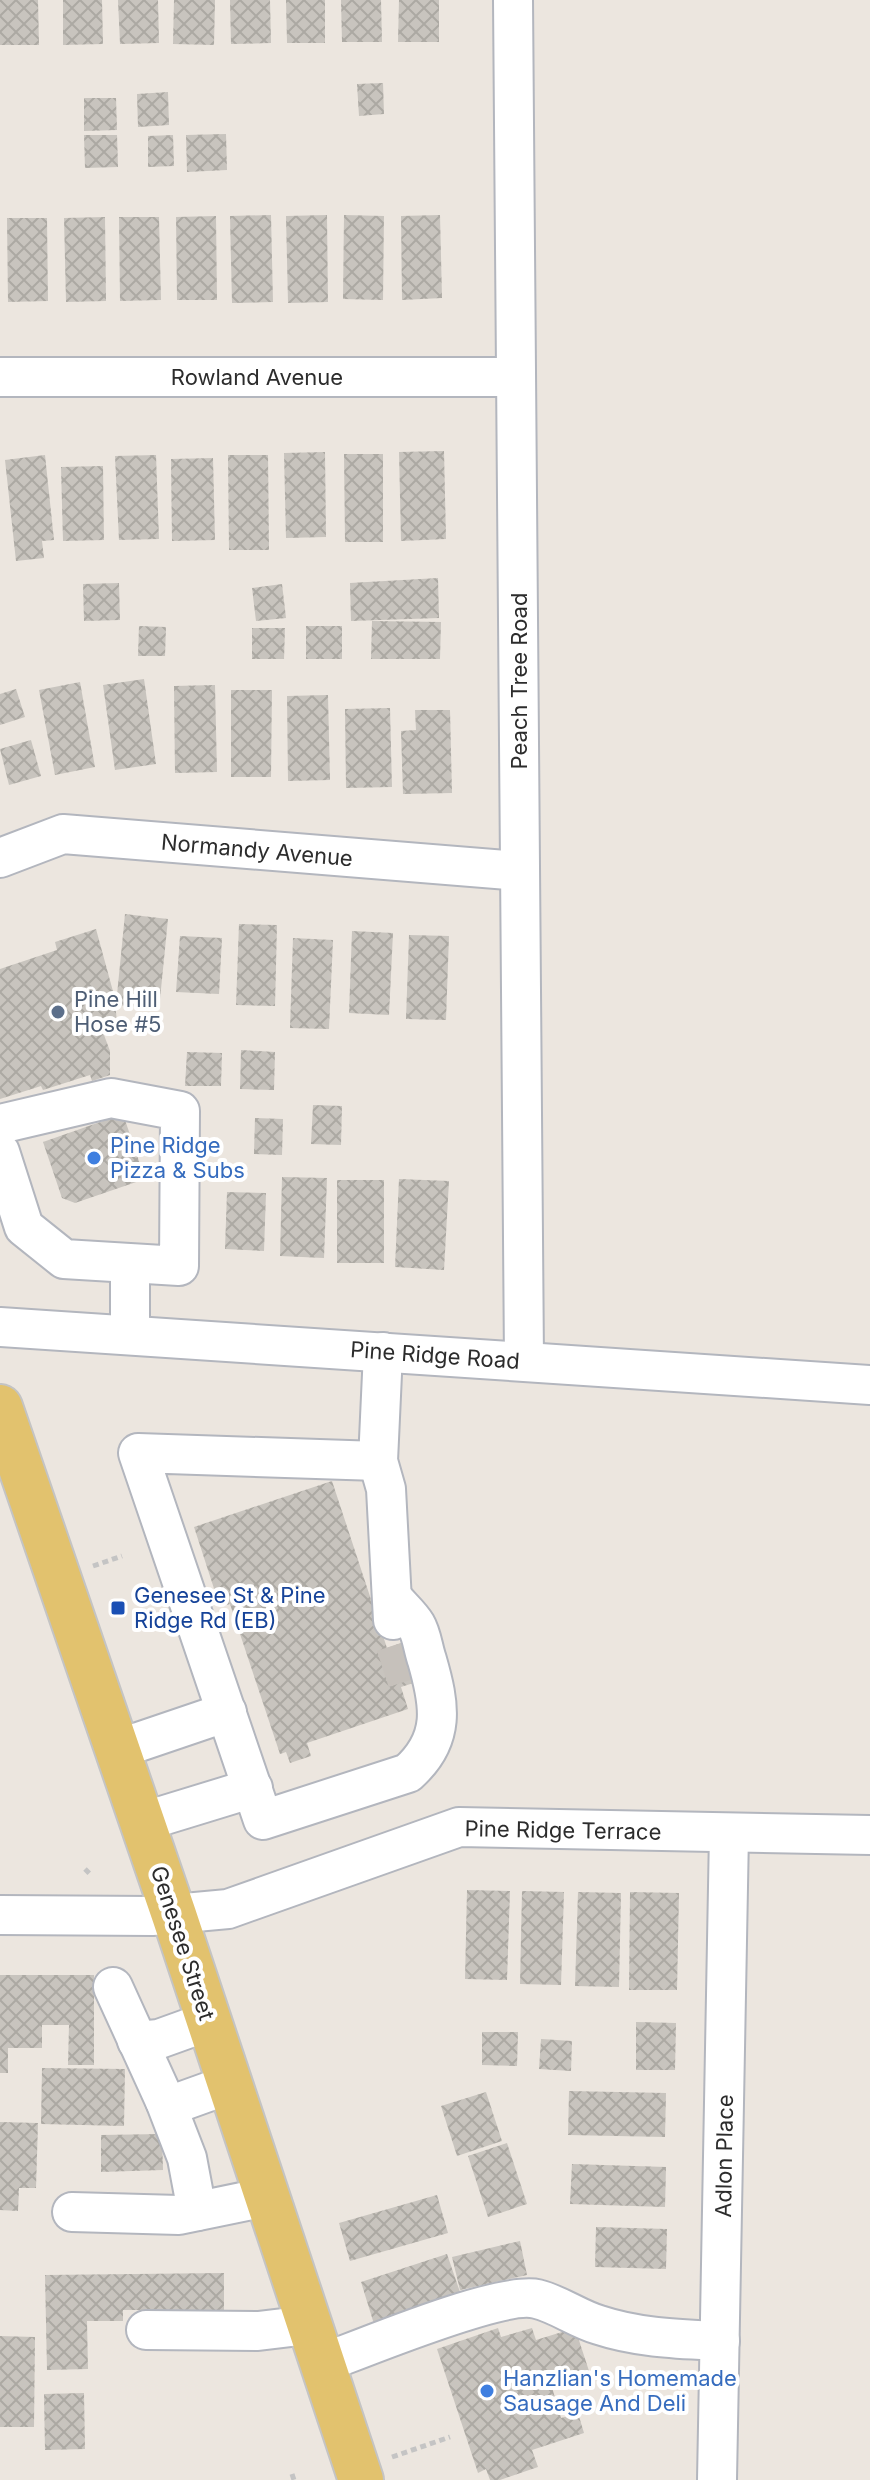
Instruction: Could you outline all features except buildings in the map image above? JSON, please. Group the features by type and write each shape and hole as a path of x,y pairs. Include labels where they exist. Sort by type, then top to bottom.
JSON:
{"main road":[{"name":"Genesee Street","path":"0,1407 174,1915 315,2345 378,2468"}],"street":[{"name":"Peach Tree Road","path":"513,0 524,1361"},
{"name":"Rowland Avenue","path":"0,377 515,377"},
{"name":"Normandy Avenue","path":"0,858 63,834 519,871"},
{"path":"111,1098 180,1111 179,1266 130,1264 64,1259 24,1227 0,1148 111,1098"},
{"path":"130,1264 130,1335"},
{"name":"Pine Ridge Road","path":"0,1327 870,1385"},
{"path":"383,1352 378,1461 386,1489 395,1645"},
{"path":"378,1461 138,1453 263,1820 408,1773 423,1760 433,1742 437,1717 436,1693 417,1626 392,1597"},
{"path":"408,1685 437,1717"},
{"path":"118,1749 227,1712"},
{"path":"142,1822 253,1788"},
{"name":"Pine Ridge Terrace","path":"0,1915 174,1915 228,1909 459,1827 870,1835"},
{"name":"Adlon Place","path":"717,2480 729,1833"},
{"path":"113,1987 165,2101 187,2158 197,2211"},
{"path":"137,2041 159,2039 209,2021"},
{"path":"165,2101 180,2102 230,2084"},
{"path":"72,2212 179,2215 266,2197"},
{"path":"146,2330 258,2331 315,2345 405,2333 510,2299 536,2299 599,2325 641,2336 720,2341"}],"path":[{"path":"100,1563 122,1556"},
{"path":"85,1869 91,1875"},
{"path":"378,2468 450,2437"}],"tunnel":[{"path":"395,1645 408,1685"}],"place":[{"name":"Pine Hill Hose #5","path":"58,1012"},
{"name":"Pine Ridge Pizza & Subs","path":"94,1158"},
{"name":"Genesee St & Pine Ridge Rd (EB)","path":"118,1608"},
{"name":"Hanzlian's Homemade Sausage And Deli","path":"487,2391"}]}
